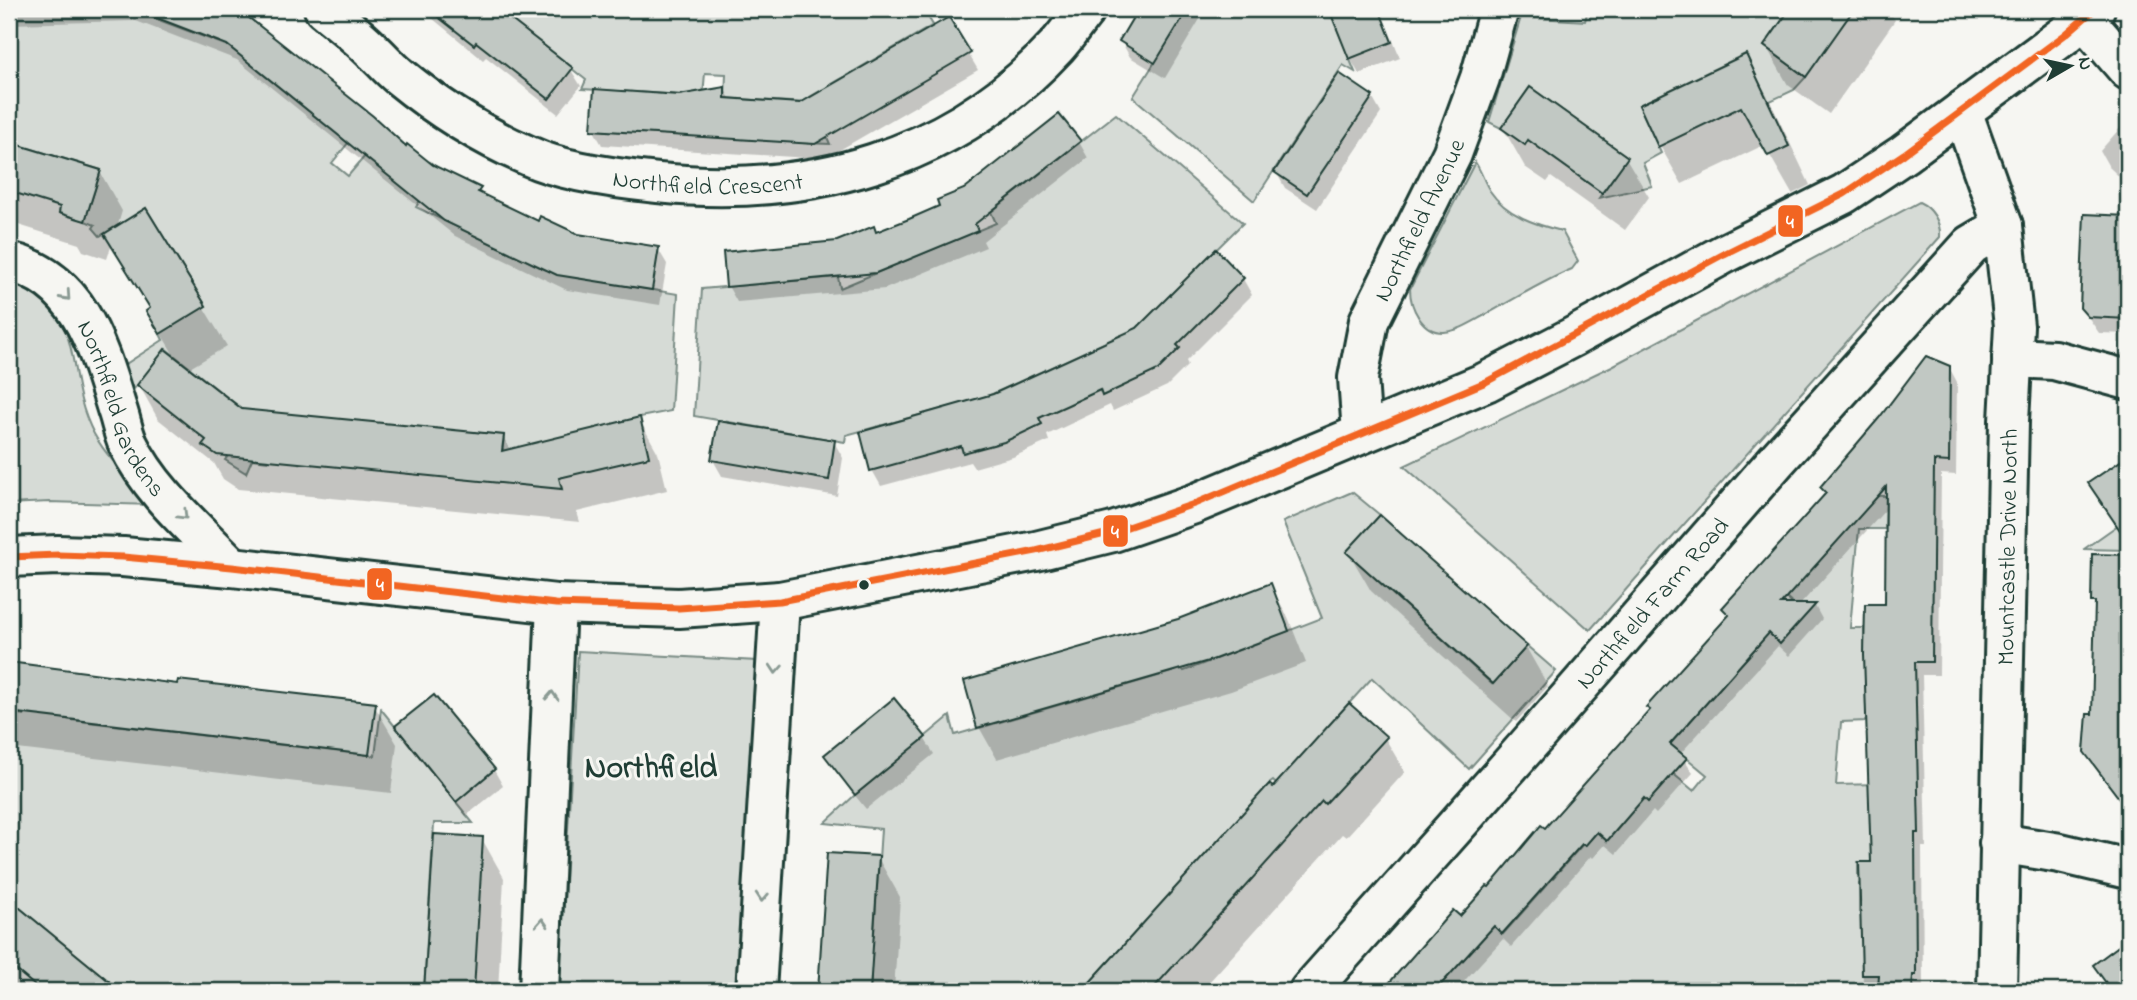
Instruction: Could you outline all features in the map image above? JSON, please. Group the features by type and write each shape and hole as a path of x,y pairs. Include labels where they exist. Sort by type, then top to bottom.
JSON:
{"street":[{"name":"Northfield Crescent","path":"324,9 398,75 439,106 511,148 532,158 575,170 628,180 691,187 813,180 873,165 930,142 964,123 1016,86 1058,46 1086,9"},
{"name":"Northfield Avenue","path":"1362,433 1358,378 1369,321 1451,154 1480,78 1499,9"},
{"path":"9,557 123,557 556,604 679,608 780,601 1036,551 1113,532 1194,504 1486,382 1724,254 1844,194 1904,155 1962,111 2073,18 2128,69"},
{"name":"Mountcastle Drive North","path":"1962,111 2003,226 2012,297 1997,991"},
{"name":"Northfield Farm Road","path":"1309,991 1776,461 1971,245 2003,226"},
{"name":"Northfield Gardens","path":"9,262 37,273 60,289 82,314 93,338 128,445 156,488 232,567"},
{"path":"2012,358 2054,359 2128,380"},
{"path":"756,991 780,601"},
{"path":"539,991 556,604"},
{"path":"1999,844 2060,853 2128,869"}],"shaded area":[{"path":"9,9 130,9 244,52 348,143 332,163 348,176 365,156 407,190 430,162 439,169 416,207 544,269 580,278 678,294 671,411 640,417 513,483 499,483 504,436 273,413 268,461 252,459 246,473 225,460 256,420 166,349 134,389 115,371 163,340 160,334 206,306 146,208 100,236 93,228 95,225 85,221 101,170 9,142"},
{"path":"497,9 923,9 933,25 810,97 830,144 803,143 805,103 725,98 726,74 705,73 703,96 582,89 586,80"},
{"path":"1188,9 1329,9 1355,72 1343,65 1254,201 1133,97"},
{"path":"1588,9 1790,9 1764,46 1806,77 1794,90 1768,102 1745,54 1639,105 1661,153 1643,163 1652,186 1599,198 1627,157 1530,87 1501,128 1489,122 1521,17 1585,21"},
{"path":"1116,114 1243,223 1131,334 1119,336 986,397 846,435 845,442 694,416 702,289 838,277 840,288 996,223 991,212"},
{"path":"1475,162 1488,187 1504,207 1522,218 1562,231 1578,261 1572,269 1467,325 1456,330 1436,331 1419,318 1412,303 1410,289"},
{"path":"1919,202 1935,216 1940,237 1590,630 1404,466 1612,366"},
{"path":"9,282 35,295 53,310 64,327 84,410 94,434 114,462 153,505 49,502 9,504"},
{"path":"1352,492 1380,515 1347,553 1492,684 1527,646 1556,671 1469,769 1372,678 1276,784 1273,781 1269,784 1082,991 870,991 871,979 864,979 874,934 881,829 825,823 950,716 955,735 1182,669 1184,671 1322,618 1283,522"},
{"path":"1856,495 1886,496 1885,529 1859,529 1850,628 1864,628 1867,721 1841,722 1836,785 1879,784 1878,862 1858,862 1858,878 1878,878 1878,884 1859,884 1859,912 1878,913 1862,943 1862,975 1879,975 1878,991 1435,991 1494,926 1503,934 1583,844 1597,832 1607,841 1621,825 1612,816 1635,790 1647,801 1659,762 1694,791 1707,775 1670,744 1760,643 1761,626 1780,643 1805,615 1786,598"},
{"path":"2128,518 2128,550 2084,549"},
{"path":"578,651 757,661 741,991 559,991"},
{"path":"381,709 473,823 434,823 424,991 121,991 9,899 9,713 25,715 26,710 71,720 375,756"}],"building":[{"path":"238,9 373,116 406,146 407,144 433,165 481,188 478,192 538,221 540,216 578,234 659,247 652,290 557,275 444,221 227,45 139,11"},
{"path":"428,9 501,9 500,11 573,68 549,99 476,42 474,45"},
{"path":"1138,9 1188,9 1155,63 1119,41"},
{"path":"1329,9 1379,9 1392,42 1349,59"},
{"path":"1790,9 1854,9 1806,77 1764,46"},
{"path":"949,17 971,53 815,144 591,130 594,89 679,95 725,87 725,98 800,103"},
{"path":"1746,54 1789,146 1768,156 1741,107 1658,147 1639,105"},
{"path":"1339,73 1373,96 1307,194 1274,172"},
{"path":"1530,87 1628,157 1602,193 1528,140 1525,145 1501,128"},
{"path":"1059,114 1081,141 975,224 978,231 876,273 726,287 723,252 837,241 874,226 876,232 909,219 939,206 937,200 964,189"},
{"path":"9,142 101,170 85,221 59,213 60,207 9,191"},
{"path":"146,208 206,306 160,334 146,311 150,308 104,234"},
{"path":"2084,214 2128,216 2128,319 2088,317 2080,308"},
{"path":"1216,249 1244,278 1177,345 1180,348 1158,370 1102,396 1100,390 1039,418 1042,424 1004,442 963,453 961,446 870,471 860,432 993,394 1137,328"},
{"path":"165,349 242,409 504,435 502,451 640,417 649,457 559,478 562,489 217,455 202,445 206,440 137,385"},
{"path":"1926,356 1950,366 1949,462 1934,461 1932,662 1915,662 1919,833 1915,833 1916,975 1913,975 1912,991 1878,991 1879,975 1862,975 1859,862 1871,862 1864,655 1865,604 1885,604 1886,487 1781,604 1816,604 1780,644 1769,633 1670,744 1687,758 1648,802 1644,798 1607,841 1597,832 1585,846 1582,844 1502,934 1494,926 1435,991 1382,991 1453,910 1460,916 1487,886 1489,887 1541,825 1545,828 1650,710 1646,707 1729,615 1722,608 1826,493 1820,487 1879,418"},
{"path":"718,421 835,440 829,480 711,460"},
{"path":"2128,456 2128,542 2088,483"},
{"path":"1380,515 1527,646 1493,684 1346,552"},
{"path":"2092,554 2128,555 2128,810 2084,752 2087,714 2092,714 2095,602 2091,602"},
{"path":"1271,583 1289,631 1212,660 977,728 964,681 1178,619"},
{"path":"9,662 177,684 178,680 376,703 369,755 9,712"},
{"path":"434,695 495,769 456,802 395,726"},
{"path":"894,698 926,737 855,795 824,755"},
{"path":"1349,703 1387,737 1325,804 1322,801 1151,991 1082,991 1269,784 1273,787"},
{"path":"434,834 483,837 474,991 424,991"},
{"path":"827,853 879,856 870,991 818,991"},
{"path":"9,899 121,991 41,991 9,964"},
{"path":"2128,939 2128,991 2112,991 2093,965"}],"transit line":[{"name":"4","path":"9,557 123,557 556,604 679,608 780,601 1036,551 1113,532 1194,504 1486,382 1724,254 1844,194 1904,154 2066,34 2095,9"}],"district":[{"name":"Northfield","path":"651,766"}]}
